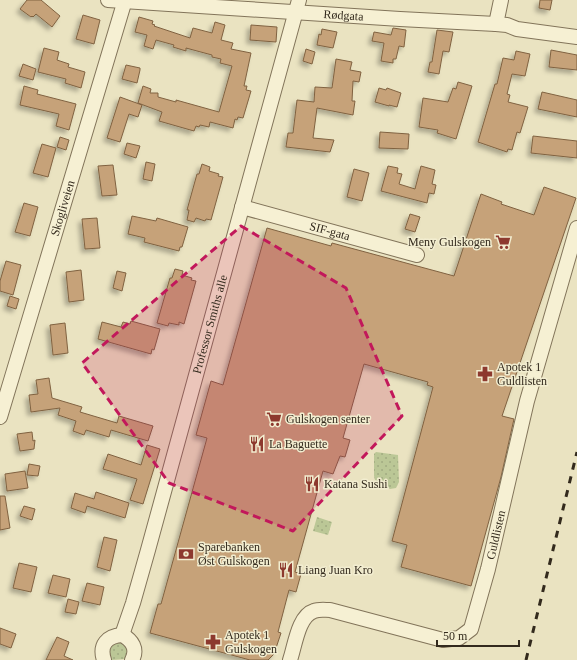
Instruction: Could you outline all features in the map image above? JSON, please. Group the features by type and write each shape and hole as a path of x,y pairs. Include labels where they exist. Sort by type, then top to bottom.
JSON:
{"street":[{"name":"Rødgata","path":"108,0 264,9 298,6 507,25 517,29 577,37"},
{"path":"496,24 501,0"},
{"name":"Skogliveien","path":"0,417 125,1"},
{"name":"Professor Smiths alle","path":"122,635 146,558 298,6"},
{"name":"SIF-gata","path":"242,207 417,255"},
{"name":"Guldlisten","path":"290,660 300,627 304,619 308,614 318,610 330,610 443,640 459,638 471,629 488,569 527,401 577,228"},
{"path":"104,660 102,654 104,643 112,636 122,635 131,640 135,654 134,660"}],"highlighted area":[{"path":"241,226 346,288 402,416 293,531 169,483 82,363"}],"green space":[{"path":"376,452 398,455 399,482 396,488 390,489 375,480 374,454"},
{"path":"317,517 332,522 328,535 313,531"},
{"path":"122,642 129,650 125,659 112,660 108,655 110,645 113,643"}],"building":[{"path":"27,0 41,0 60,16 52,27 36,14 31,17 20,9"},
{"path":"540,0 552,0 550,10 539,8"},
{"path":"83,15 100,20 94,44 76,39"},
{"path":"139,17 153,21 152,24 155,25 154,26 190,38 193,28 212,33 215,22 225,25 221,40 233,43 231,49 251,53 244,86 247,86 246,90 251,91 243,118 238,117 237,120 235,119 233,128 210,122 209,127 200,125 199,127 196,126 194,131 159,121 162,112 138,103 143,86 151,89 150,93 158,93 158,97 176,102 176,100 219,112 232,66 220,63 221,59 212,57 212,55 186,48 186,51 173,47 174,45 156,40 153,49 144,46 147,35 135,32"},
{"path":"251,25 277,27 276,42 250,40"},
{"path":"393,28 406,30 404,47 399,46 396,59 393,59 393,63 381,61 384,43 372,41 374,32 391,35"},
{"path":"322,29 337,32 333,48 317,45 319,34 321,35"},
{"path":"437,30 453,32 449,52 443,51 439,74 428,72 430,62 432,62"},
{"path":"44,48 59,52 57,60 69,64 68,67 85,72 81,88 65,83 66,79 38,72"},
{"path":"306,49 315,52 312,64 303,61"},
{"path":"551,50 577,55 577,70 549,67"},
{"path":"516,51 530,54 525,76 512,74 507,94 510,95 508,102 528,107 520,133 517,132 512,150 508,149 507,152 478,142 495,84 497,84 503,58 514,60"},
{"path":"336,59 352,62 350,70 361,72 359,82 353,81 352,101 355,101 353,115 317,108 313,138 334,140 330,152 286,147 288,133 293,133 297,100 314,102 315,87 332,88"},
{"path":"23,64 36,69 33,80 19,76"},
{"path":"126,65 140,68 137,83 122,79"},
{"path":"458,82 472,86 456,139 437,133 438,130 419,127 423,98 448,102 453,88 456,89"},
{"path":"24,86 38,90 37,94 76,104 69,130 56,126 59,114 20,105"},
{"path":"379,88 386,90 387,88 401,93 397,107 375,102"},
{"path":"542,92 577,100 577,117 538,109"},
{"path":"120,97 142,105 138,117 129,114 120,142 107,138"},
{"path":"380,132 409,134 408,149 379,148"},
{"path":"533,136 577,141 577,158 531,153"},
{"path":"60,137 69,140 66,150 57,147"},
{"path":"127,143 140,146 136,158 124,154"},
{"path":"42,144 56,148 48,177 33,173"},
{"path":"146,162 155,164 152,181 143,179"},
{"path":"202,164 210,167 209,171 223,177 211,220 206,219 205,221 196,218 194,222 187,220 189,210 187,210 197,174 199,174"},
{"path":"113,165 117,195 102,196 98,166"},
{"path":"388,166 398,168 397,173 402,174 399,184 415,189 421,166 435,170 432,184 436,185 434,194 429,193 427,203 381,191"},
{"path":"354,169 369,173 362,201 347,197"},
{"name":"Gulskogen senter","path":"544,187 576,198 502,416 514,419 501,477 471,586 401,567 407,545 392,541 433,387 427,385 428,382 364,364 343,438 350,440 345,457 340,456 333,474 323,471 295,572 301,574 296,592 289,590 278,632 281,633 274,654 268,660 250,660 150,633 158,604 161,604 207,438 196,435 211,381 223,385 267,228 331,246 332,243 454,276 481,194 502,202 501,204 534,215"},
{"path":"24,203 38,207 30,236 15,232"},
{"path":"410,214 420,217 415,232 405,229"},
{"path":"132,216 156,221 157,218 188,227 182,247 180,247 179,251 144,242 145,238 128,234"},
{"path":"97,218 100,248 85,249 82,219"},
{"path":"6,261 21,265 13,295 0,291 0,281"},
{"path":"175,269 183,271 182,275 196,281 184,324 179,322 179,325 169,323 168,326 157,323 170,278 172,278"},
{"path":"81,270 84,300 69,302 66,272"},
{"path":"117,271 126,273 122,291 113,288"},
{"path":"10,296 19,299 16,309 7,306"},
{"path":"131,321 160,329 154,350 152,349 151,354 98,339 102,322 121,327 123,322 130,324"},
{"path":"65,323 68,353 53,355 50,325"},
{"path":"49,378 52,398 82,407 80,412 117,423 119,416 153,426 148,441 111,430 109,437 86,430 84,435 73,431 76,421 58,415 60,408 31,412 29,395 38,394 36,380"},
{"path":"32,432 33,441 35,440 34,449 20,451 17,434"},
{"path":"147,445 160,449 143,504 130,500 137,479 103,469 108,454 141,465"},
{"path":"29,464 40,466 38,476 27,475"},
{"path":"25,471 28,488 7,491 5,474"},
{"path":"96,492 129,503 125,518 87,506 85,513 71,508 75,493 94,499"},
{"path":"0,496 5,496 10,528 0,530"},
{"path":"24,506 35,509 32,520 20,516"},
{"path":"104,537 117,540 110,571 97,567"},
{"path":"19,563 37,567 31,592 13,588"},
{"path":"53,575 70,579 66,597 48,593"},
{"path":"87,583 104,587 100,605 82,601"},
{"path":"68,599 79,602 76,614 65,612"},
{"path":"0,628 16,634 11,648 0,644"},
{"path":"57,637 69,642 64,656 73,660 46,660"}],"railway":[{"path":"526,660 577,452"}],"place":[{"name":"Meny Gulskogen","path":"503,242"},
{"name":"Apotek 1 Guldlisten","path":"485,374"},
{"name":"Gulskogen senter","path":"274,419"},
{"name":"La Baguette","path":"257,444"},
{"name":"Katana Sushi","path":"312,484"},
{"name":"Sparebanken Øst Gulskogen","path":"186,554"},
{"name":"Liang Juan Kro","path":"286,570"},
{"name":"Apotek 1 Gulskogen","path":"213,642"}]}
